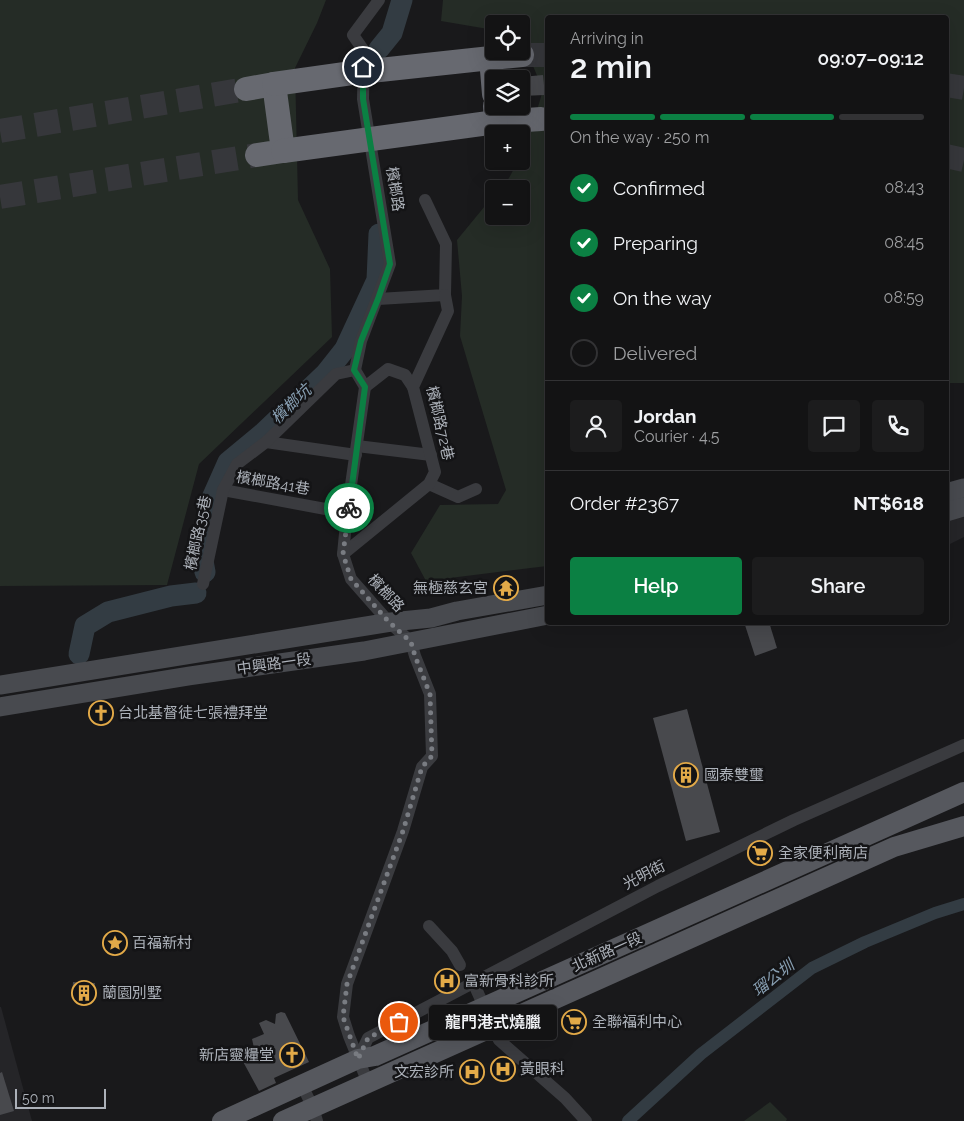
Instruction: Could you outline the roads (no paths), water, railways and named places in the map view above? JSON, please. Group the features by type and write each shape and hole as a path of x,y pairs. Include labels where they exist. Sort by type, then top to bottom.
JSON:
{"highway":[{"path":"246,89 352,73 485,59"},
{"path":"274,84 283,151"},
{"path":"257,155 489,115"},
{"path":"504,115 541,119"}],"main road":[{"name":"北新路一段","path":"222,1121 358,1059 375,1056 964,792"},
{"name":"北新路一段","path":"283,1121 315,1114 368,1083 894,847 964,826"}],"street":[{"name":"檳榔路","path":"354,370 361,341 390,264 363,99 364,52 353,34 379,0"},
{"name":"檳榔路72巷","path":"425,200 446,244 445,295 448,311 413,387 435,472 429,484"},
{"path":"378,299 445,295"},
{"path":"354,370 365,387 388,369 405,375 413,387"},
{"name":"檳榔路35巷","path":"203,584 223,490 237,464 266,442 336,374 354,370"},
{"name":"檳榔路","path":"365,387 343,554 351,579 411,642 430,694 432,756 422,767 403,831 347,984 343,1017 368,1083"},
{"path":"266,442 431,455"},
{"path":"343,554 429,484 458,497 476,489"},
{"path":"949,492 964,488"},
{"name":"檳榔路41巷","path":"223,490 347,513"},
{"path":"949,511 964,507"},
{"name":"中興路一段","path":"0,685 391,622 431,618 457,611 545,596"},
{"name":"中興路一段","path":"0,707 189,676 364,651 545,615"},
{"name":"光明街","path":"358,1059 368,1038 658,886 748,842 964,746"},
{"path":"429,926 452,951 460,964"},
{"path":"473,982 499,1040 561,1094 586,1121"},
{"path":"302,1085 315,1114"}],"waterway":[{"name":"檳榔坑","path":"379,49 392,33 402,0"},
{"name":"檳榔坑","path":"205,572 203,561 208,507 228,462 263,433 326,373 345,349 377,280 379,234"},
{"name":"檳榔坑","path":"79,654 85,626 108,612 171,596 196,593"},
{"name":"瑠公圳","path":"628,1121 701,1054 812,968 865,942 935,913 964,904"}],"tunnel":[{"path":"530,55 545,55"},
{"path":"949,86 964,88"},
{"path":"0,131 246,89"},
{"path":"0,197 257,155"},
{"path":"949,157 964,160"}],"place":[{"name":"無極慈玄宮","path":"506,588"},
{"name":"台北基督徒七張禮拜堂","path":"101,713"},
{"name":"國泰雙璽","path":"686,775"},
{"name":"全家便利商店","path":"760,853"},
{"name":"百福新村","path":"115,943"},
{"name":"富新骨科診所","path":"447,981"},
{"name":"蘭園別墅","path":"84,993"},
{"name":"龍門港式燒臘","path":"399,1022"},
{"name":"全聯福利中心","path":"574,1022"},
{"name":"新店靈糧堂","path":"292,1055"},
{"name":"黃眼科","path":"503,1069"},
{"name":"文宏診所","path":"472,1072"}]}
